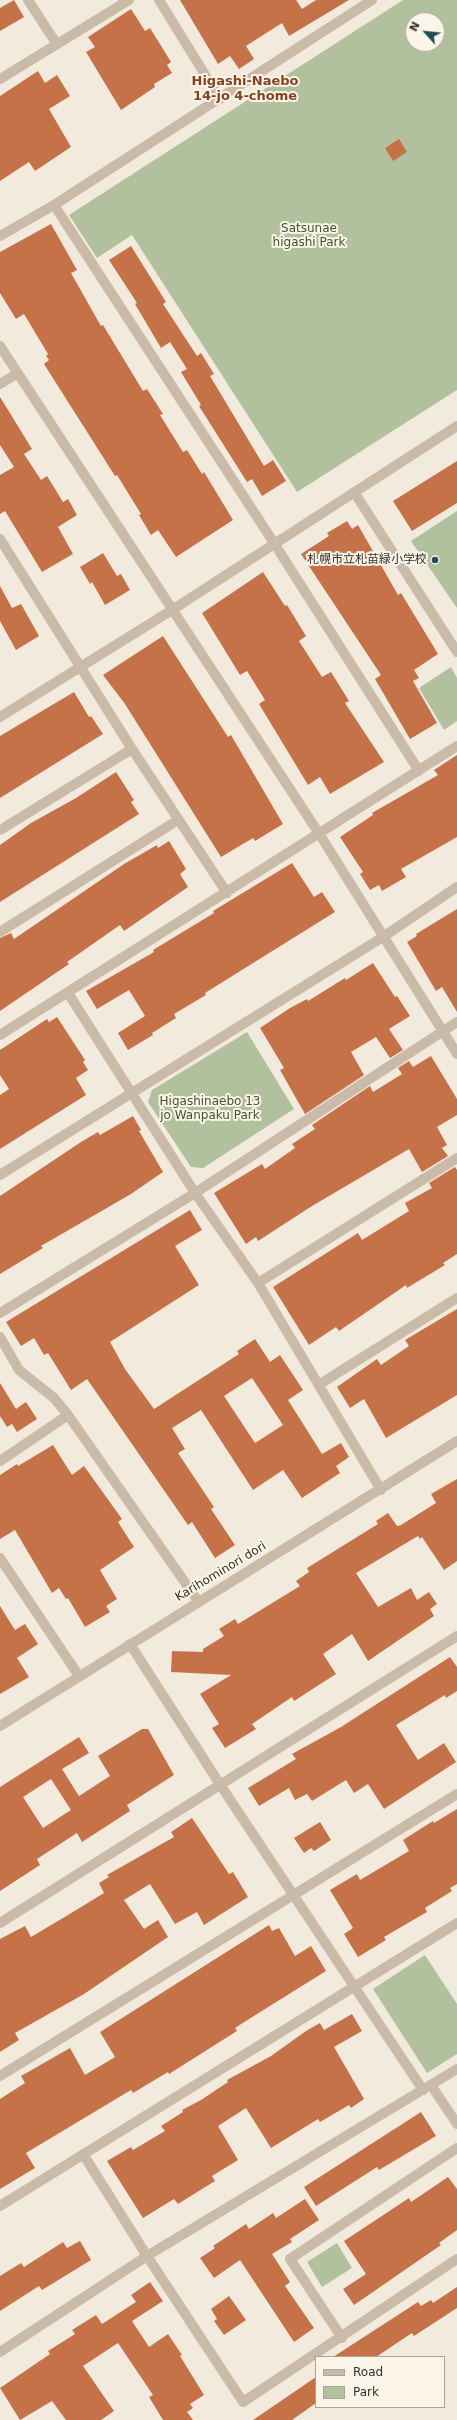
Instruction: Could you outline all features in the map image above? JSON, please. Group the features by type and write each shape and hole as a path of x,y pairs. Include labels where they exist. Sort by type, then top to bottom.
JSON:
{"street":[{"path":"28,0 56,43"},
{"path":"0,79 56,43 129,0"},
{"path":"159,0 220,99"},
{"path":"0,236 54,205 372,0"},
{"path":"54,205 274,543 419,771"},
{"path":"0,346 320,835 457,1054"},
{"path":"0,384 18,373"},
{"path":"0,717 172,610 457,426"},
{"path":"354,492 457,652"},
{"path":"0,539 132,749 227,893"},
{"path":"0,1035 320,835 457,746"},
{"path":"0,830 132,749"},
{"path":"0,932 178,820"},
{"path":"0,1175 383,937 457,887"},
{"path":"68,993 195,1193 258,1284 320,1384 382,1490"},
{"path":"0,1313 195,1193 457,1022"},
{"path":"258,1284 457,1158"},
{"path":"320,1384 457,1298"},
{"path":"0,1337 20,1370 54,1398 68,1415 198,1601"},
{"path":"0,1461 68,1415"},
{"name":"Karihominori dori","path":"0,1726 198,1601 382,1490 457,1440"},
{"path":"0,1558 79,1676"},
{"path":"0,1923 221,1786 457,1636"},
{"path":"130,1644 221,1786 354,1988 427,2088 457,2124"},
{"path":"0,2076 457,1794"},
{"path":"0,2206 457,1923"},
{"path":"0,2352 147,2256 457,2069"},
{"path":"342,2338 290,2259 457,2148"},
{"path":"83,2154 147,2256 243,2402 342,2338 457,2259"}],"green space":[{"name":"Satsunae higashi Park","path":"403,0 457,0 457,390 297,492 132,235 97,258 69,215"},
{"path":"457,511 457,608 411,541"},
{"path":"451,667 457,678 457,721 444,730 419,688"},
{"name":"Higashinaebo 13 jo Wanpaku Park","path":"247,1032 294,1109 203,1168 191,1167 148,1102 152,1090"},
{"path":"425,1955 457,2004 457,2054 427,2073 373,1989"},
{"path":"337,2243 352,2268 322,2287 307,2262"}],"building":[{"path":"14,0 24,17 0,31 0,8"},
{"path":"180,0 296,0 302,9 316,0 349,0 289,36 282,23 246,46 254,59 239,69 230,56 218,64"},
{"path":"131,9 145,31 150,28 171,62 167,65 172,73 154,84 155,87 121,110 86,52 95,47 88,37"},
{"path":"38,71 45,83 57,75 70,96 49,109 71,147 35,171 29,162 0,181 0,96"},
{"path":"399,139 407,152 393,161 385,148"},
{"path":"51,224 77,270 71,273 101,326 103,325 143,391 147,389 163,414 160,415 183,452 187,450 202,474 204,472 233,520 176,557 158,530 151,535 139,515 141,514 117,475 115,476 44,364 49,360 46,356 48,354 24,314 16,319 0,293 0,252"},
{"path":"131,246 166,302 163,304 197,356 201,353 214,374 210,376 264,466 273,460 286,481 262,496 252,479 247,482 199,406 201,405 181,372 187,369 170,342 161,348 135,304 137,303 109,260"},
{"path":"0,397 32,449 24,454 41,480 47,476 63,502 68,499 77,515 58,527 73,554 42,572 5,511 0,514 0,475 14,467 0,445"},
{"path":"457,461 457,503 412,531 393,501"},
{"path":"347,521 352,529 358,525 398,595 401,593 438,654 414,670 419,678 413,681 437,723 410,739 375,679 381,675 301,554 329,536 327,533"},
{"path":"103,553 117,576 121,574 130,590 105,605 92,582 90,584 80,567"},
{"path":"263,572 285,606 287,605 306,636 299,641 322,677 331,672 349,701 345,703 384,762 330,794 320,777 308,785 259,704 265,700 247,671 240,675 202,613"},
{"path":"0,586 12,608 21,604 39,636 16,650 0,621"},
{"path":"163,636 228,737 231,735 283,824 255,841 253,838 221,857 125,704 103,675"},
{"path":"74,692 89,717 91,716 103,734 0,798 0,736"},
{"path":"457,755 457,837 401,869 406,877 382,891 379,885 370,890 360,874 363,872 340,837 373,815 372,813 438,775 434,770"},
{"path":"116,772 134,800 131,802 139,814 0,902 0,845 31,823 76,798"},
{"path":"169,841 186,869 180,874 188,887 124,931 120,925 67,962 69,964 0,1011 0,938 11,933 14,939 124,864 157,845 158,848"},
{"path":"292,863 314,897 322,892 335,912 205,993 206,995 174,1014 176,1018 152,1033 153,1035 128,1050 118,1033 145,1016 129,990 97,1009 86,991 154,952 153,950 214,913 213,911"},
{"path":"457,909 457,1012 442,987 436,991 407,942 417,936 416,934"},
{"path":"373,963 395,997 397,996 410,1016 389,1029 403,1050 390,1058 376,1037 351,1052 364,1075 305,1114 280,1070 284,1068 260,1028 290,1008 307,999 308,1001"},
{"path":"57,1017 85,1060 83,1062 88,1070 76,1078 86,1095 0,1149 0,1095 9,1089 0,1075 0,1050 47,1019 49,1022"},
{"path":"431,1056 457,1099 457,1115 437,1127 447,1145 442,1148 448,1156 422,1172 409,1149 312,1206 258,1241 256,1237 246,1244 214,1193 262,1164 265,1169 295,1148 292,1144 315,1129 312,1125 370,1086 373,1092 402,1074 398,1068 409,1061 413,1067"},
{"path":"133,1116 141,1130 139,1131 163,1172 131,1194 41,1246 43,1248 0,1274 0,1196 81,1142 98,1132 100,1135"},
{"path":"455,1167 457,1170 457,1254 443,1263 445,1265 407,1288 406,1285 339,1331 336,1327 309,1345 273,1287 358,1233 362,1240 409,1211 405,1203 432,1188 429,1183"},
{"path":"190,1210 202,1230 175,1246 199,1285 110,1342 125,1369 154,1409 239,1354 237,1351 255,1339 270,1362 280,1355 303,1390 288,1400 322,1454 341,1443 349,1457 336,1466 340,1473 302,1498 283,1470 253,1490 201,1410 172,1428 185,1449 178,1453 214,1507 211,1509 235,1545 215,1558 192,1522 188,1525 87,1379 71,1390 48,1353 44,1355 34,1338 21,1346 6,1322","holes":["252,1378 283,1425 255,1443 224,1396"]},
{"path":"457,1309 457,1395 386,1438 364,1399 350,1408 337,1387 377,1359 381,1365 409,1346 405,1340"},
{"path":"0,1383 16,1409 26,1402 37,1419 17,1432 12,1424 7,1427 0,1416"},
{"path":"53,1445 72,1475 84,1466 122,1519 118,1522 134,1547 100,1570 117,1599 106,1606 110,1612 85,1627 68,1598 66,1599 59,1588 52,1593 15,1530 0,1539 0,1475"},
{"path":"457,1479 457,1561 444,1570 422,1537 420,1539 418,1536 356,1573 378,1607 411,1588 417,1600 429,1592 437,1604 430,1609 434,1616 368,1661 352,1634 323,1654 336,1674 294,1701 292,1697 252,1724 256,1729 225,1748 212,1728 219,1724 200,1694 231,1675 171,1672 172,1651 203,1652 203,1649 224,1636 219,1629 235,1619 238,1624 300,1586 296,1581 309,1572 307,1568 378,1524 376,1521 388,1513 397,1526 401,1525 436,1503 431,1494"},
{"path":"0,1606 15,1630 25,1624 38,1644 17,1658 29,1677 0,1694"},
{"path":"450,1657 457,1667 457,1691 446,1698 445,1695 396,1725 418,1760 444,1743 456,1762 384,1809 368,1784 354,1793 346,1780 312,1801 307,1794 295,1800 289,1788 259,1806 248,1788 296,1759 292,1754 341,1727"},
{"path":"142,1729 148,1729 174,1775 127,1805 130,1811 82,1842 77,1833 37,1859 40,1865 0,1891 0,1787 79,1737 89,1753 62,1769 79,1796 110,1776 98,1756","holes":["51,1779 71,1810 43,1828 23,1797"]},
{"path":"457,1809 457,1884 450,1888 452,1891 425,1908 427,1912 384,1937 386,1940 358,1957 344,1934 353,1928 330,1890 357,1874 360,1880 409,1851 403,1840 433,1821 434,1823"},
{"path":"192,1818 229,1874 233,1872 248,1897 204,1925 197,1912 175,1924 150,1884 124,1900 144,1929 158,1920 168,1937 84,1994 15,2033 19,2040 0,2052 0,1939 25,1926 31,1937 104,1893 99,1883 109,1877 107,1875 174,1837 171,1832"},
{"path":"320,1822 331,1840 314,1851 311,1848 304,1853 294,1838"},
{"path":"269,1925 272,1931 279,1928 295,1956 311,1946 326,1971 235,2028 237,2031 169,2074 168,2072 133,2093 131,2090 26,2153 35,2168 0,2189 0,2099 25,2083 21,2076 70,2048 85,2075 115,2057 100,2032"},
{"path":"352,2014 362,2031 334,2047 364,2099 351,2108 349,2105 320,2122 318,2119 271,2148 246,2108 218,2126 238,2160 212,2176 215,2181 178,2204 174,2199 143,2218 107,2161 131,2147 133,2150 165,2131 161,2126 183,2112 182,2110 201,2100 228,2082 227,2080 271,2056 306,2031 320,2023 324,2030"},
{"path":"421,2112 436,2136 379,2170 377,2167 316,2206 304,2187"},
{"path":"448,2177 457,2189 457,2230 439,2243 441,2245 354,2305 343,2289 366,2274 344,2241 409,2198 411,2202"},
{"path":"305,2199 319,2220 290,2239 292,2242 272,2254 290,2282 285,2286 314,2328 294,2342 240,2260 214,2278 200,2258 215,2248 213,2246 246,2224 249,2229 273,2213 276,2218"},
{"path":"80,2241 91,2260 42,2290 39,2286 0,2311 0,2276 21,2263 24,2267 63,2242 67,2248"},
{"path":"150,2282 163,2301 132,2321 149,2347 168,2334 182,2355 180,2356 204,2395 190,2404 193,2408 187,2412 193,2420 163,2420 149,2397 153,2395 118,2343 83,2366 114,2411 101,2420 66,2420 52,2401 20,2420 0,2388 50,2354 48,2351 75,2334 72,2330 96,2315 102,2324 136,2302 131,2295"},
{"path":"457,2287 457,2308 414,2336 412,2333 378,2356 335,2356 418,2302 421,2306 431,2300 433,2303"},
{"path":"229,2296 246,2320 224,2335 214,2321 217,2319 211,2309"},
{"path":"315,2378 315,2404 292,2420 253,2420"}],"place":[{"name":"札幌市立札苗緑小学校","path":"435,560"}],"district":[{"name":"Higashi-Naebo 14-jo 4-chome","path":"245,90"}]}
